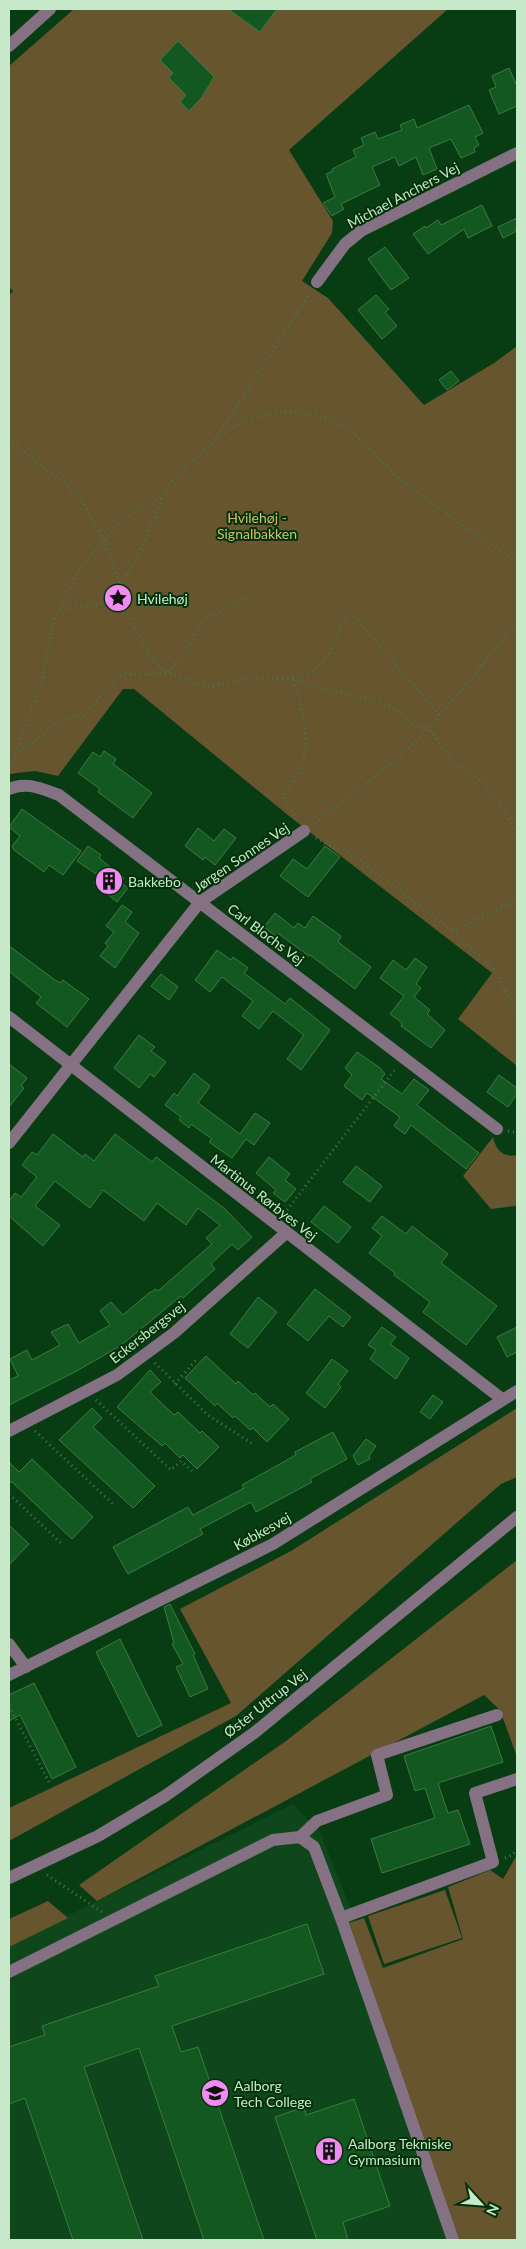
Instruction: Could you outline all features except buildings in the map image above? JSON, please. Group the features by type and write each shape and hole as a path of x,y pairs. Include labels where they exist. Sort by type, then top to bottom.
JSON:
{"street":[{"path":"9,46 50,9"},
{"name":"Michael Anchers Vej","path":"317,282 344,244 361,231 517,152"},
{"name":"Carl Blochs Vej","path":"9,789 18,785 34,786 58,795 497,1128"},
{"name":"Jørgen Sonnes Vej","path":"9,1143 200,902 304,831"},
{"name":"Martinus Rørbyes Vej","path":"9,1017 502,1399"},
{"name":"Eckersbergsvej","path":"9,1431 117,1375 174,1333 281,1229"},
{"name":"Købkesvej","path":"9,1675 273,1544 517,1391"},
{"name":"Øster Uttrup Vej","path":"9,1878 98,1836 165,1796 254,1733 517,1517"},
{"path":"9,1644 26,1667"},
{"path":"9,1972 272,1840 300,1837 317,1821 387,1795 377,1754 497,1715"},
{"path":"341,1918 493,1862 475,1793 517,1779"},
{"path":"300,1837 314,1847 341,1918 453,2240"}],"path":[{"path":"118,18 125,9"},
{"path":"214,441 317,282"},
{"path":"517,561 430,503 386,468 349,430 329,419 302,413 273,414 241,423 214,441 184,467 168,486 137,558 120,584 118,598 153,660 168,672 204,686 215,686 239,680 268,678 293,680 380,703 401,712 411,724 428,729 452,761 482,781 500,802 517,835"},
{"path":"9,439 74,491 94,521 120,584"},
{"path":"9,768 42,679 54,620 79,569 103,540 134,512 163,497"},
{"path":"15,756 62,720 85,715 108,686 122,674 142,675 168,672 190,644 206,619 249,597"},
{"path":"61,609 100,604 118,598"},
{"path":"293,680 312,672 331,647 347,615 353,615 439,716"},
{"name":"Jørgen Sonnes Vej","path":"304,831 378,774 428,729 517,622"},
{"path":"293,680 300,701 306,731 298,773 283,796 304,831"},
{"path":"328,845 347,850 453,931 494,970 517,1012"},
{"path":"453,931 517,900"},
{"path":"281,1229 404,1058"},
{"path":"145,1354 208,1415 254,1445"},
{"path":"175,1384 198,1358"},
{"path":"87,1391 171,1470 181,1461 192,1472"},
{"path":"26,1422 113,1504"},
{"path":"9,1494 63,1546"},
{"path":"9,1706 50,1784"},
{"path":"35,1867 113,1919"}],"shaded area":[{"name":"Aalborg Tech College","path":"293,1804 320,1832 476,2240 9,2240 9,1945"}],"green space":[{"name":"Hvilehøj - Signalbakken","path":"74,9 448,9 289,150 333,221 332,233 302,281 328,298 424,405 494,363 517,346 517,1066 458,1019 492,973 289,816 134,689 123,689 58,776 35,771 9,774 9,296 13,291 9,287 9,66"},
{"path":"493,1137 496,1146 501,1152 512,1156 517,1155 517,1205 515,1206 491,1209 463,1176"},
{"path":"517,1408 517,1477 501,1484 236,1716 9,1841 9,1808 231,1703 180,1609 291,1551"},
{"path":"517,1560 517,1757 500,1710 484,1695 97,1901 79,1885 286,1741"},
{"path":"517,1855 517,2240 452,2240 349,1923 364,1918 383,1968 463,1939 448,1887 490,1870 503,1879"},
{"path":"445,1890 462,1938 384,1964 368,1916"},
{"path":"48,1901 68,1918 9,1947 9,1919"}],"place":[{"name":"Hvilehøj","path":"118,598"},
{"name":"Bakkebo","path":"109,881"},
{"name":"Aalborg Tech College","path":"215,2093"},
{"name":"Aalborg Tekniske Gymnasium","path":"329,2151"}]}
